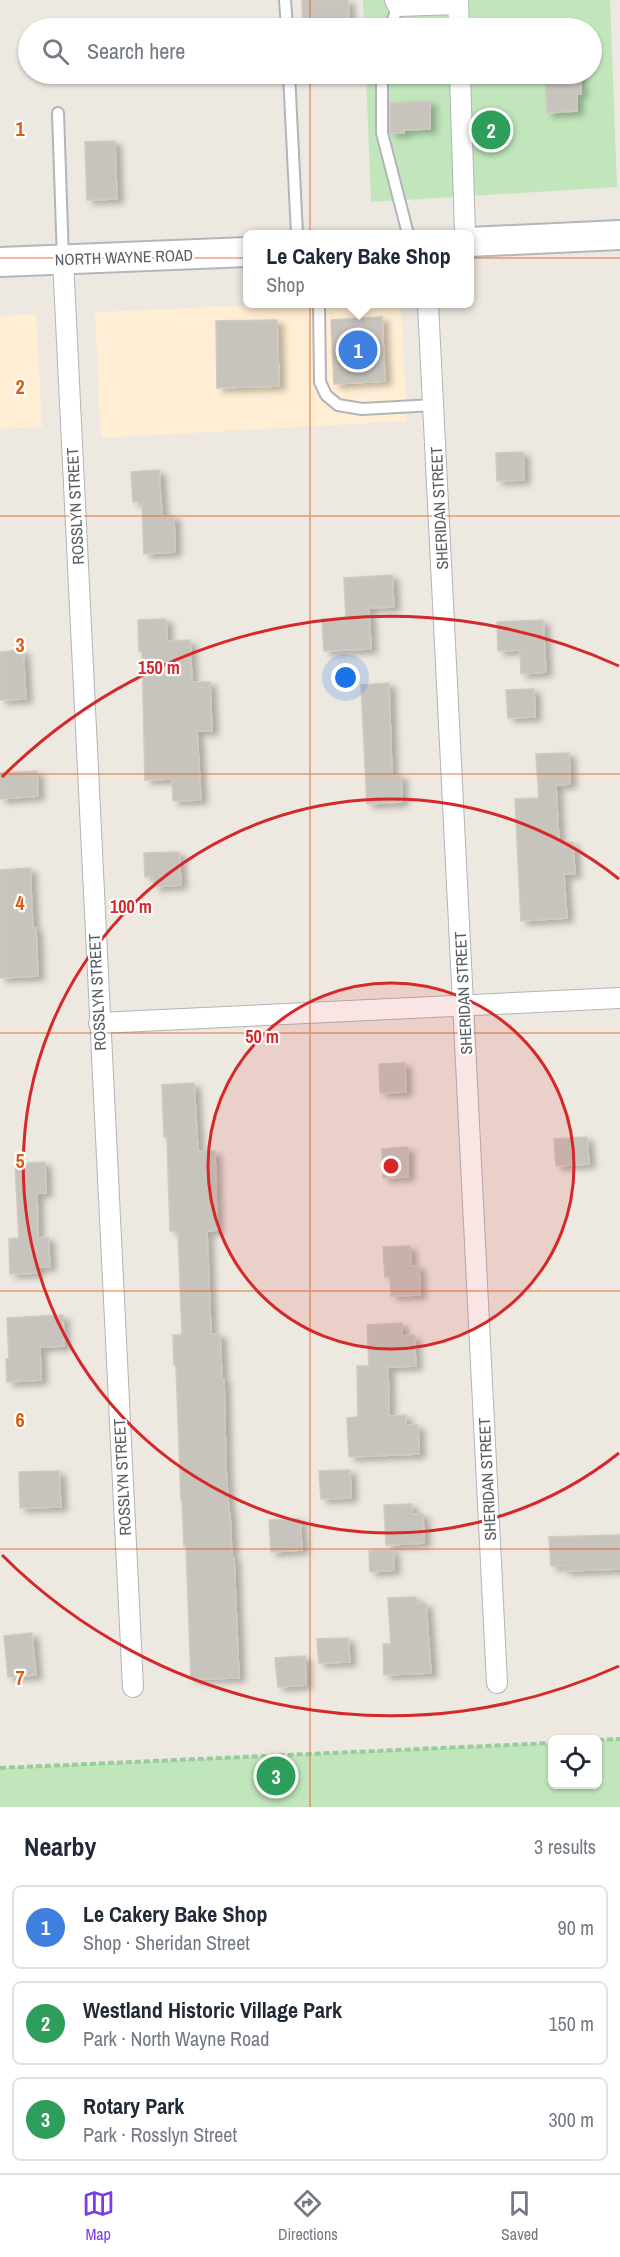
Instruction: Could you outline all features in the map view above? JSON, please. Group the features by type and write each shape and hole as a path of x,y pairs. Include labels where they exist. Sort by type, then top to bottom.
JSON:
{"main road":[{"path":"474,242 620,235"},
{"name":"NORTH WAYNE ROAD","path":"0,262 243,252"}],"street":[{"path":"397,3 458,2 459,18"},
{"path":"460,84 465,230"},
{"name":"ROSSLYN STREET","path":"63,260 133,1687"},
{"name":"SHERIDAN STREET","path":"429,308 497,1683"},
{"path":"99,1023 620,998"}],"lane":[{"path":"285,0 286,18"},
{"path":"393,18 397,3"},
{"path":"290,84 297,230"},
{"path":"382,84 382,133 407,230"},
{"path":"58,113 63,260"},
{"path":"319,308 320,382 326,395 338,405 362,409 434,405"}],"path":[{"path":"602,1740 620,1739"},
{"path":"0,1768 548,1743"}],"shaded area":[{"path":"243,306 243,308 401,308 407,421 101,438 95,312"},
{"path":"36,314 42,427 0,429 0,316"}],"green space":[{"path":"363,0 610,0 617,187 371,202 366,84 602,84 602,18 364,18"},
{"path":"620,1739 620,1807 0,1807 0,1768 548,1743 548,1789 602,1789 602,1740"}],"building":[{"path":"302,0 348,0 349,18 303,18"},
{"path":"546,84 580,84 581,94 577,94 577,111 547,113"},
{"path":"430,101 430,129 390,133 390,103"},
{"path":"115,141 117,199 87,200 85,142"},
{"path":"382,317 385,381 334,384 331,320"},
{"path":"277,320 279,386 217,388 216,321"},
{"path":"523,452 524,480 497,481 496,453"},
{"path":"159,470 162,516 174,516 175,552 144,554 142,501 133,502 131,472"},
{"path":"392,575 394,607 369,608 371,649 324,651 322,619 346,618 344,578"},
{"path":"166,619 167,641 190,640 192,682 210,682 212,731 197,731 201,800 173,801 172,779 145,780 142,651 139,651 138,620"},
{"path":"543,620 546,672 521,674 520,650 498,651 497,622"},
{"path":"23,650 26,699 0,700 0,652"},
{"path":"389,683 392,776 401,775 402,802 367,804 361,685"},
{"path":"534,689 535,717 508,718 506,690"},
{"path":"569,753 570,784 556,785 559,843 573,842 575,874 564,874 567,918 521,921 515,799 539,798 536,754"},
{"path":"37,771 38,796 0,799 0,773"},
{"path":"179,852 181,885 154,887 153,876 145,877 144,853"},
{"path":"30,868 38,976 0,978 0,870"},
{"path":"405,1063 406,1092 380,1093 379,1064"},
{"path":"194,1083 198,1151 215,1151 217,1230 207,1231 211,1334 220,1334 222,1379 224,1379 226,1468 232,1558 234,1558 239,1678 191,1679 186,1545 184,1546 173,1335 182,1335 178,1231 170,1231 167,1137 164,1137 162,1085"},
{"path":"587,1137 589,1164 556,1166 554,1139"},
{"path":"408,1147 408,1177 383,1178 382,1149"},
{"path":"45,1162 46,1193 37,1193 38,1238 48,1237 50,1267 37,1267 38,1273 10,1274 9,1239 19,1238 15,1164"},
{"path":"410,1246 411,1266 419,1266 420,1295 391,1296 390,1277 385,1277 383,1247"},
{"path":"63,1315 64,1346 40,1347 41,1380 7,1382 6,1359 9,1358 7,1318"},
{"path":"402,1323 402,1336 414,1335 416,1366 388,1367 389,1416 406,1415 406,1425 418,1425 419,1454 349,1457 347,1418 358,1417 357,1366 369,1366 367,1325"},
{"path":"350,1470 351,1498 321,1499 319,1471"},
{"path":"59,1471 61,1507 20,1508 19,1472"},
{"path":"412,1504 412,1514 423,1514 424,1543 386,1545 384,1505"},
{"path":"300,1519 302,1550 271,1552 269,1520"},
{"path":"620,1535 620,1569 564,1571 564,1566 551,1566 549,1537"},
{"path":"393,1550 394,1570 370,1572 369,1551"},
{"path":"416,1597 416,1604 426,1603 431,1673 384,1675 383,1644 391,1644 388,1598"},
{"path":"32,1633 36,1675 8,1677 4,1636"},
{"path":"348,1638 350,1662 319,1663 317,1639"},
{"path":"305,1656 306,1685 278,1687 275,1658"}],"place":[{"name":"Westland Historic Village Park","path":"491,130"},
{"name":"Le Cakery Bake Shop","path":"358,350"},
{"name":"Rotary Park","path":"276,1776"}]}
